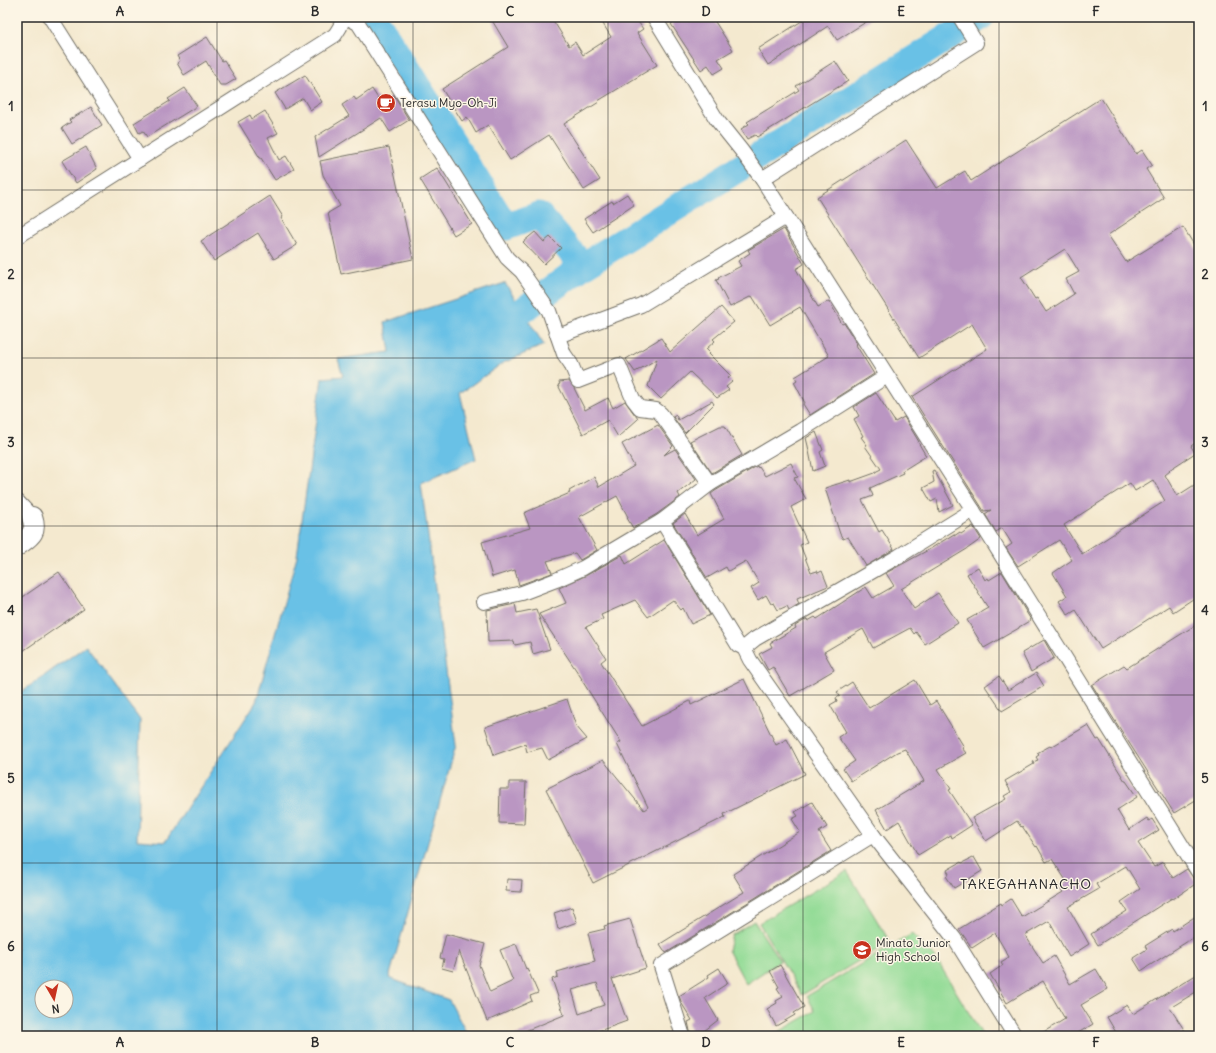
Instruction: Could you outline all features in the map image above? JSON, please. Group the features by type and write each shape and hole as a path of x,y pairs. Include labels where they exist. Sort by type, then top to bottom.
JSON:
{"street":[{"path":"50,17 140,159"},
{"path":"17,237 335,35 345,17 358,23 506,258 522,272 549,311 564,354 571,364 578,381 619,365 633,399 640,408 656,410 661,414 710,484"},
{"path":"654,17 717,120 762,179 973,510 1199,873"},
{"path":"762,179 976,44 960,17"},
{"path":"558,336 641,305 786,217"},
{"path":"484,602 522,593 583,568 662,521 710,484 800,431 887,376"},
{"path":"17,501 32,517 35,526 32,535 17,546"},
{"path":"744,648 755,639 899,556 973,510"},
{"path":"662,521 738,645 744,648 750,660 873,836 954,938 1015,1036"},
{"path":"683,1036 661,966 873,836"}],"green space":[{"path":"847,871 890,942 802,995 759,923"},
{"path":"754,921 780,961 746,984 728,950 732,935"},
{"path":"912,934 935,957 983,1036 772,1036 815,1011 807,996"}],"water":[{"path":"505,283 544,345 503,363 460,393 476,459 421,483 456,745 389,978 449,1000 468,1036 17,1036 17,695 86,646 140,720 137,840 165,842 256,702 297,556 322,378 343,376 338,359 390,352 385,322"}],"building":[{"path":"490,17 551,17 569,46 575,42 583,55 611,37 599,17 635,17 643,29 637,33 657,65 598,101 599,102 564,124 600,180 584,190 549,135 510,160 488,125 476,133 467,117 462,121 442,89 508,47"},
{"path":"681,17 712,17 733,50 718,59 724,68 714,74 708,65 701,70 671,24"},
{"path":"808,17 874,17 837,40 828,26 768,65 758,49"},
{"path":"207,37 222,61 224,60 236,79 226,85 220,85 206,61 184,75 177,63 180,61 177,56"},
{"path":"835,61 848,81 757,137 755,135 747,139 741,129 749,124 747,122 799,90 796,86"},
{"path":"305,75 322,102 310,110 303,98 285,109 275,93"},
{"path":"185,88 197,106 147,137 143,131 139,133 134,123 170,101 168,99"},
{"path":"372,89 381,103 394,95 409,120 390,132 381,118 319,157 315,137 349,116 342,105 354,97 356,100"},
{"path":"1101,98 1136,154 1142,150 1152,165 1146,169 1164,198 1108,235 1126,262 1183,227 1199,253 1199,440 1191,446 1195,453 1169,470 1170,471 1165,475 1177,496 1199,482 1199,595 1173,612 1169,606 1101,649 1076,610 1068,615 1059,601 1067,596 1053,573 1072,560 1059,540 1018,566 1006,548 1012,544 1002,528 996,532 985,514 991,510 984,511 912,397 987,349 972,324 919,358 817,197 906,140 937,188 965,171 971,181","holes":["1065,249 1079,272 1066,279 1074,294 1046,312 1037,298 1035,299 1021,277","1153,480 1165,501 1082,554 1064,525 1130,483 1135,491"]},
{"path":"91,107 102,125 72,144 62,128 71,122 69,120"},
{"path":"265,111 278,133 268,138 279,160 286,156 294,169 275,180 238,122 250,115 252,119"},
{"path":"86,147 97,169 76,183 62,161"},
{"path":"389,147 413,259 341,274 328,213 340,206 323,175 320,161"},
{"path":"437,168 472,224 454,235 420,179"},
{"path":"627,194 634,205 593,232 584,219 612,201 613,203"},
{"path":"270,196 283,217 281,218 297,245 274,259 258,233 214,261 201,241"},
{"path":"784,229 804,264 796,269 818,307 829,301 842,324 844,323 857,344 856,345 874,374 810,415 803,404 805,403 794,382 797,380 795,377 829,356 800,307 770,325 752,296 730,307 716,280 741,266 738,261 750,253 748,250"},
{"path":"535,232 544,242 550,237 561,248 544,264 523,242"},
{"path":"721,307 734,322 713,339 715,341 706,349 731,376 728,378 732,382 726,387 729,390 717,398 690,372 661,399 648,386 657,359 635,372 626,359 661,338 670,352"},
{"path":"569,381 585,410 608,398 613,408 625,401 638,419 618,437 608,420 583,434 558,385 560,384 559,382"},
{"path":"876,393 895,422 904,417 926,456 902,471 903,473 870,488 873,496 862,500 879,532 882,530 894,549 866,566 848,537 843,539 840,534 825,488 850,480 850,482 875,473 881,469 865,446 867,445 861,437 863,436 854,419 859,416 854,407"},
{"path":"712,401 714,404 685,433 673,417 676,415 678,420"},
{"path":"658,425 673,446 664,455 675,449 696,479 678,493 680,497 657,514 633,528 617,496 579,517 597,550 580,560 575,553 547,561 552,573 519,585 515,570 492,577 482,542 530,528 524,513 570,493 569,491 594,477 599,487 634,466 622,444"},
{"path":"720,426 725,426 742,455 712,473 690,441"},
{"path":"816,432 823,450 820,452 825,466 813,471 806,438"},
{"path":"791,463 798,477 794,478 806,499 791,507 807,542 800,545 811,573 817,571 818,573 822,571 828,586 797,599 799,604 789,610 787,606 778,610 774,603 771,604 766,595 758,600 751,588 759,583 746,561 728,571 726,567 707,578 673,523 685,514 697,535 724,519 711,494 757,466 765,476"},
{"path":"934,470 953,505 939,512 937,499 931,502 923,488 934,482 932,471"},
{"path":"973,526 981,539 901,589 914,609 938,593 958,623 925,644 916,632 914,634 910,628 873,648 863,629 824,652 834,670 790,696 773,667 768,670 759,654 772,647 770,643 796,628 795,626 807,619 808,621 815,617 817,619 866,587 873,598 894,586 886,573 954,534 954,536 960,532 961,534"},
{"path":"664,540 710,615 691,624 683,608 681,610 673,600 648,617 635,600 601,615 603,619 586,627 606,658 601,662 642,726 690,701 691,705 744,679 776,745 787,739 805,774 724,814 725,817 593,883 546,789 603,760 644,810 648,807 617,744 621,742 539,614 566,603 559,588 587,575 622,555 626,564"},
{"path":"978,567 985,580 988,578 989,580 1002,572 1031,620 984,648 967,620 988,608 967,574"},
{"path":"59,572 84,609 17,655 17,601"},
{"path":"515,604 517,613 536,609 550,649 533,654 530,642 515,645 514,641 488,642 487,610"},
{"path":"1199,623 1199,798 1174,813 1092,685 1124,665 1127,668"},
{"path":"1044,640 1054,658 1031,672 1022,653"},
{"path":"1036,673 1044,686 1002,711 985,686 999,676 1008,690"},
{"path":"915,680 930,705 936,701 964,747 962,748 966,753 938,769 951,789 949,790 972,825 952,838 951,835 918,855 899,821 887,829 876,810 924,781 905,749 897,752 851,781 843,769 855,761 838,737 846,732 830,705 837,701 836,698 840,696 837,692 852,682 869,708"},
{"path":"567,699 576,726 587,739 548,760 542,748 527,752 525,744 494,755 485,727"},
{"path":"1088,725 1097,740 1099,739 1125,781 1137,797 1117,810 1129,830 1147,818 1149,821 1152,819 1159,830 1138,843 1154,867 1163,862 1173,878 1187,869 1197,883 1098,945 1091,934 1127,911 1121,902 1140,889 1126,866 1096,884 1099,889 1068,907 1089,944 1069,957 1049,921 1025,935 1043,963 1054,956 1070,984 1096,969 1108,989 1081,1005 1093,1024 1073,1036 1037,1036 1065,1019 1043,981 1007,1003 990,974 1003,965 1001,962 1009,957 995,933 972,948 959,929 1001,903 1002,905 1011,899 1022,917 1063,892 1059,886 1067,882 1052,859 1046,862 1037,846 1036,847 1017,821 986,841 972,818 1006,799 1004,796 1011,792 1005,781 1034,764 1033,762 1038,760 1036,757 1039,755 1037,753 1050,746 1051,747"},
{"path":"509,782 526,782 524,824 499,823 500,789 509,789"},
{"path":"812,802 827,827 819,832 831,851 666,953 660,944 744,892 733,874 800,832 792,819 798,816 795,812"},
{"path":"974,857 982,871 954,888 946,876 949,874 947,870"},
{"path":"507,879 522,880 521,892 506,891"},
{"path":"572,907 577,922 558,929 554,913"},
{"path":"1199,914 1199,934 1141,971 1133,958 1147,949 1145,946 1172,929 1173,931"},
{"path":"630,919 646,968 612,979 627,1021 585,1036 513,1036 564,1015 552,979 558,977 557,972 595,961 588,933 605,929 604,926","holes":["597,983 604,1005 579,1014 572,990"]},
{"path":"446,934 485,944 479,965 490,992 513,981 500,950 516,944 538,993 530,996 532,1001 487,1021 459,951 453,971 442,968 444,959 440,958"},
{"path":"780,965 804,1007 794,1013 795,1015 776,1026 767,1009 783,997 777,988 779,987 770,971"},
{"path":"719,968 728,983 705,998 718,1020 699,1035 697,1032 691,1036 688,1022 692,1020 679,996 709,977 708,975"},
{"path":"1199,973 1199,990 1170,1008 1185,1031 1176,1036 1118,1036 1107,1017 1127,1005 1133,1014"}],"waterway":[{"path":"374,17 506,227 539,215 583,266 522,311"},
{"path":"583,266 981,17"}],"place":[{"name":"Terasu Myo-Oh-Ji","path":"386,103"},
{"name":"Minato Junior High School","path":"862,950"}],"district":[{"name":"TAKEGAHANACHO","path":"1026,884"}]}
